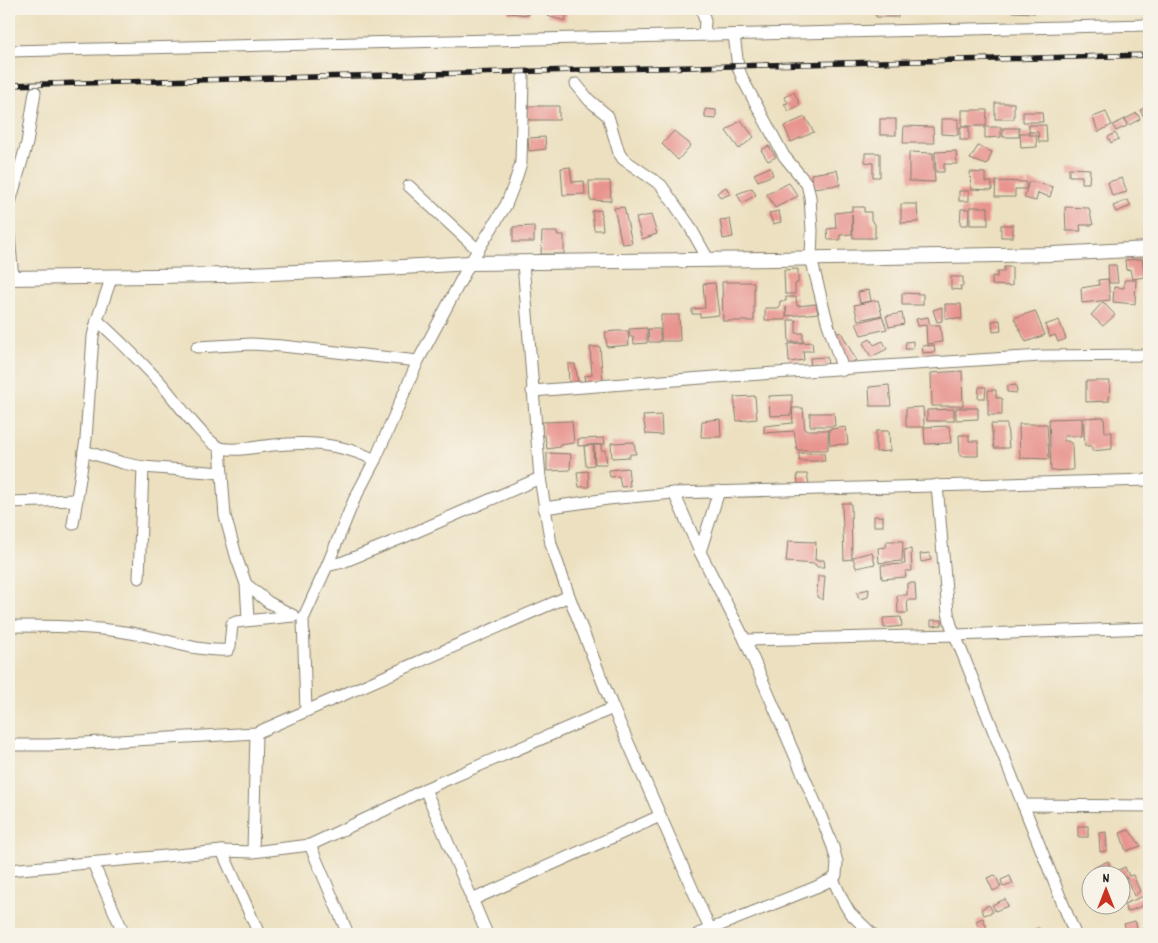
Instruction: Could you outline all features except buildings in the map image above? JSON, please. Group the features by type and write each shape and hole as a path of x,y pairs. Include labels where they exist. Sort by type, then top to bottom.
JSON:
{"street":[{"path":"702,9 705,21 704,35"},
{"path":"9,51 1149,25"},
{"path":"734,34 738,67 743,80 784,156 807,184 812,222 811,258 827,322 843,370"},
{"path":"306,711 298,617 327,566 354,500 375,460 418,361 470,263 506,205 521,163 523,78"},
{"path":"576,84 589,100 608,116 619,153 623,159 661,186 689,225 709,260"},
{"path":"9,206 27,143 36,92"},
{"path":"409,186 478,250"},
{"path":"9,236 11,278 224,275 470,263 1053,254 1149,249"},
{"path":"523,263 540,478 551,544 569,596 613,708 710,929"},
{"path":"73,524 84,451 93,336 112,276"},
{"path":"97,320 160,383 210,440 220,448 277,444 334,446 347,448 375,460"},
{"path":"197,347 252,344 418,361"},
{"path":"532,391 1041,356 1149,355"},
{"path":"220,448 225,516 246,584 248,619"},
{"path":"84,451 123,464 222,473"},
{"path":"139,578 143,467"},
{"path":"327,566 343,562 402,538 540,478"},
{"path":"544,508 608,499 674,493 1149,480"},
{"path":"937,485 948,613 951,625 1075,934"},
{"path":"700,552 719,491"},
{"path":"674,493 700,552 745,640 818,809 833,847 838,868 833,878 698,934"},
{"path":"9,502 77,500"},
{"path":"246,584 268,602 298,617"},
{"path":"9,745 49,745 256,733 569,596"},
{"path":"9,626 103,628 133,633 188,647 216,651 228,650 232,624 248,619 298,617"},
{"path":"745,640 1149,628"},
{"path":"9,870 222,851 253,852 310,845 425,789 613,708"},
{"path":"253,852 256,733"},
{"path":"425,789 487,934"},
{"path":"1023,805 1149,806"},
{"path":"472,900 660,816"},
{"path":"310,845 348,934"},
{"path":"222,851 259,934"},
{"path":"93,863 124,934"},
{"path":"833,878 850,913 872,934"}],"railway":[{"path":"9,85 1149,55"}]}
